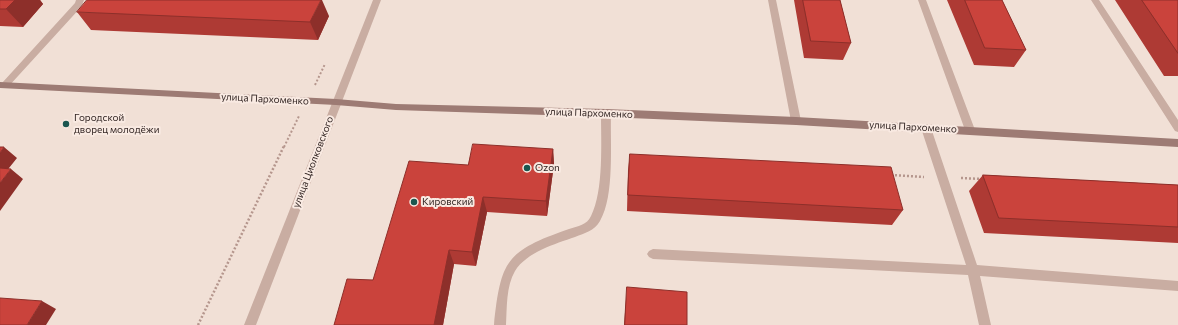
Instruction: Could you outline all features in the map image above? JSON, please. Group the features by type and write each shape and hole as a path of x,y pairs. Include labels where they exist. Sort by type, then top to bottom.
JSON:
{"main road":[{"name":"улица Пархоменко","path":"2,85 336,102 396,107 606,114 970,130 1178,143"}],"street":[{"path":"2,85 79,4 80,0"},
{"name":"улица Циолковского","path":"250,325 377,0"},
{"path":"772,0 796,122"},
{"path":"922,0 970,130"},
{"path":"1095,0 1178,128"},
{"path":"500,325 505,285 512,267 526,254 539,245 589,228 595,223 600,210 604,188 606,114"},
{"path":"926,128 973,270 985,325"},
{"path":"653,254 973,270 1178,286"}],"path":[{"path":"198,325 325,64"},
{"path":"887,175 989,180"}],"building":[{"path":"0,0 15,0 6,9 0,9"},
{"path":"87,0 321,0 310,22 77,12"},
{"path":"803,0 840,0 851,43 811,41"},
{"path":"965,0 1002,0 1026,50 985,48"},
{"path":"1142,0 1178,0 1178,53"},
{"path":"473,144 553,149 546,201 483,197 472,252 449,250 434,325 334,325 347,279 373,280 409,161 468,165"},
{"path":"0,147 4,147 0,153"},
{"path":"630,154 891,167 903,210 628,195"},
{"path":"0,168 11,169 0,183"},
{"path":"983,175 1178,185 1178,227 999,218"},
{"path":"627,287 687,292 687,325 625,325"},
{"path":"0,298 42,301 27,325 0,325"}],"place":[{"name":"Городской дворец молодёжи","path":"66,124"},
{"name":"Ozon","path":"527,168"},
{"name":"Кировский","path":"414,202"}]}
